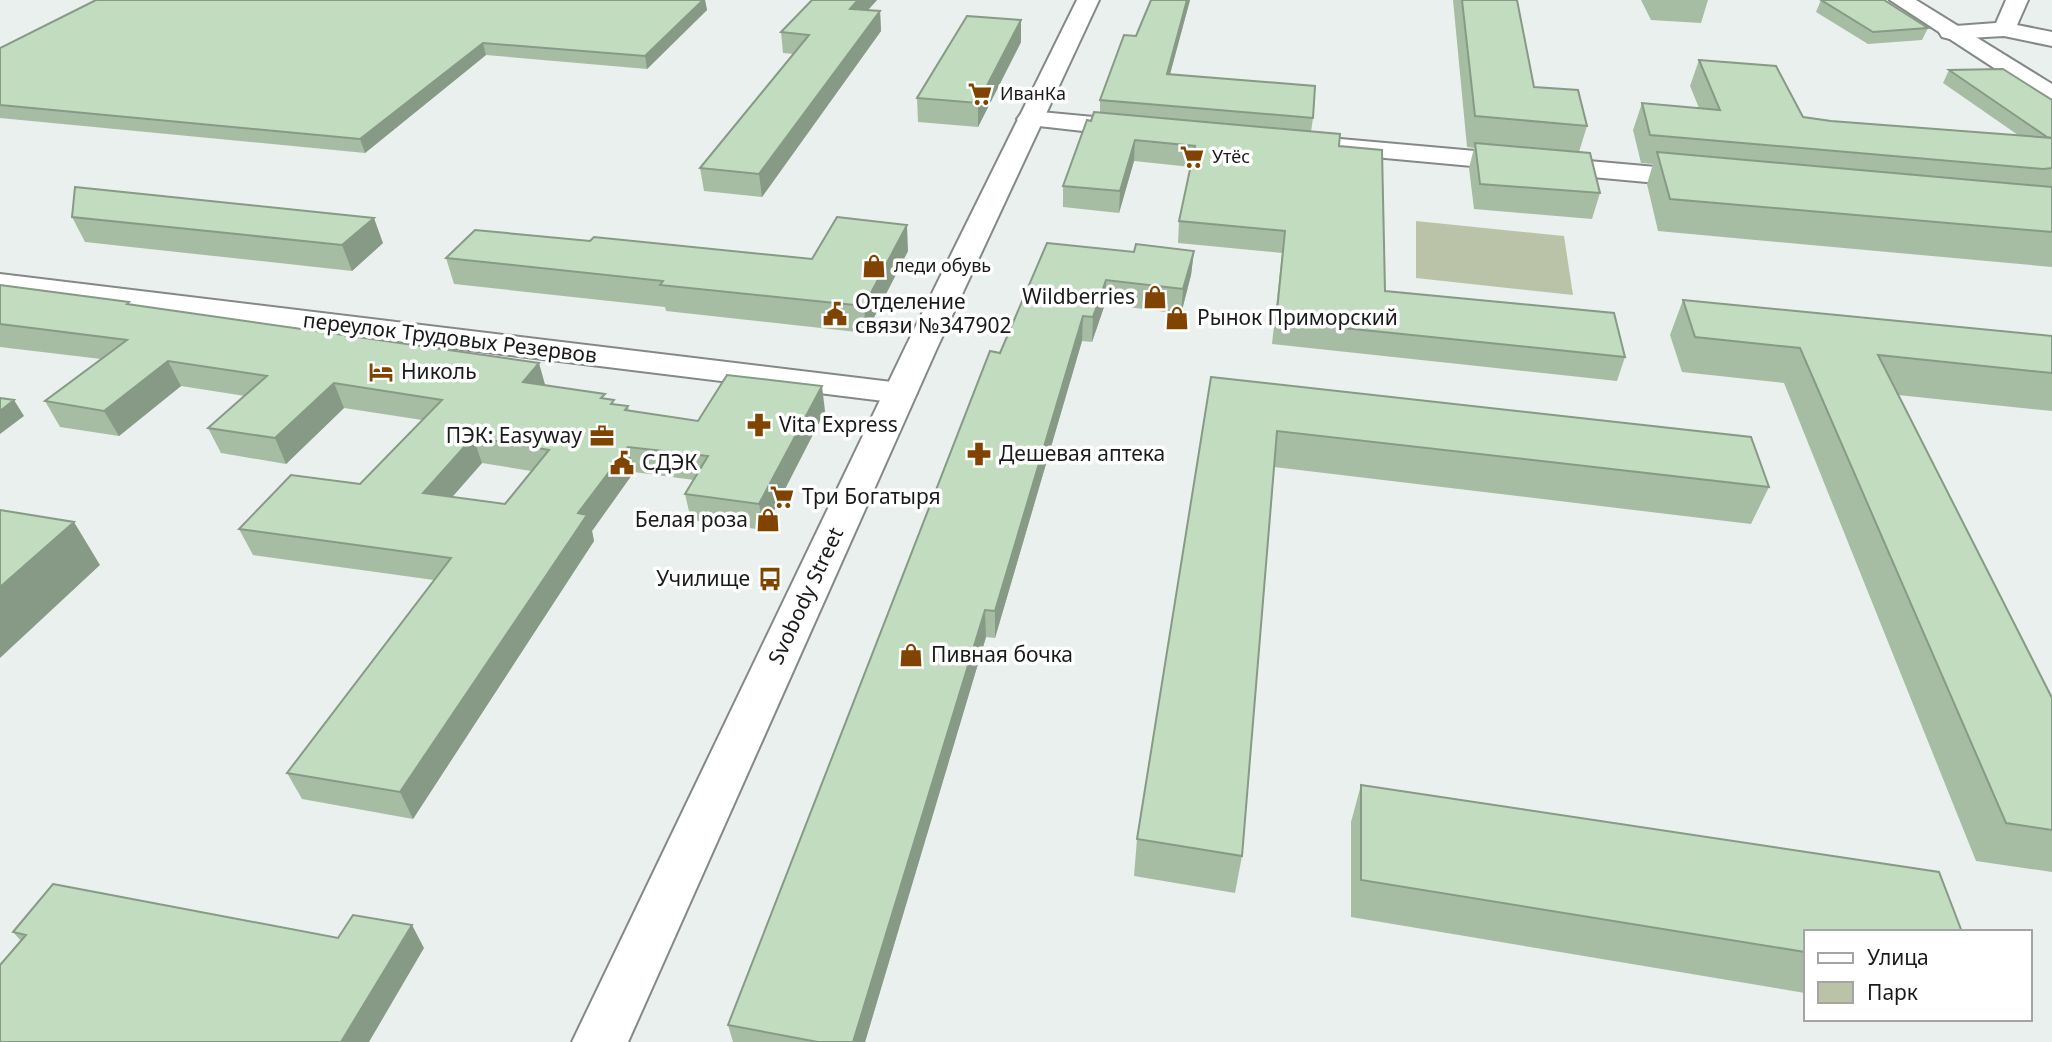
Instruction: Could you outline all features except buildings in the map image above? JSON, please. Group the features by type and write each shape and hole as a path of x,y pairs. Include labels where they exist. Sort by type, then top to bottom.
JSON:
{"street":[{"name":"Svobody Street","path":"600,1042 900,393 1087,0"},
{"path":"1901,0 2052,95"},
{"path":"2004,29 2017,0"},
{"path":"1950,32 2004,29 2052,39"},
{"path":"1030,120 1155,130"},
{"path":"1307,144 1721,180"},
{"name":"переулок Трудовых Резервов","path":"0,283 900,393"}],"green space":[{"path":"1416,221 1564,236 1573,295 1416,278"}],"place":[{"name":"ИванКа","path":"980,94"},
{"name":"Утёс","path":"1192,157"},
{"name":"леди обувь","path":"874,266"},
{"name":"Wildberries","path":"1155,297"},
{"name":"Отделение связи №347902","path":"835,314"},
{"name":"Рынок Приморский","path":"1177,318"},
{"name":"Николь","path":"381,372"},
{"name":"Vita Express","path":"759,425"},
{"name":"ПЭК: Easyway","path":"602,436"},
{"name":"Дешевая аптека","path":"979,454"},
{"name":"СДЭК","path":"622,463"},
{"name":"Три Богатыря","path":"782,497"},
{"name":"Белая роза","path":"768,520"},
{"name":"Училище","path":"770,579"},
{"name":"Пивная бочка","path":"911,655"}]}
